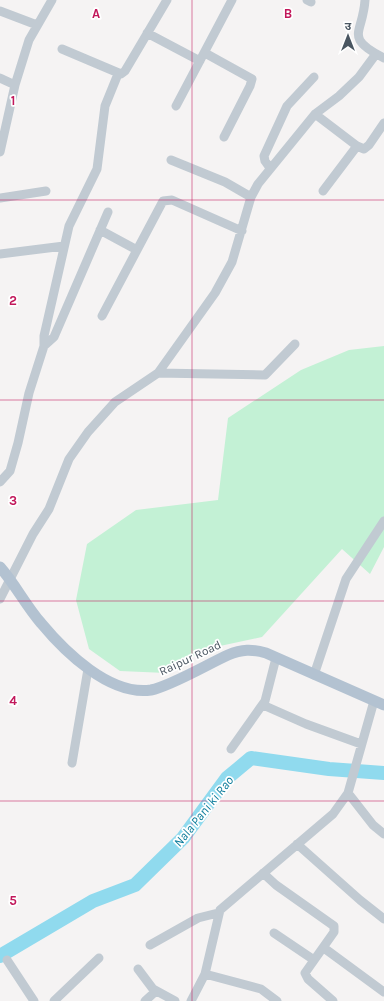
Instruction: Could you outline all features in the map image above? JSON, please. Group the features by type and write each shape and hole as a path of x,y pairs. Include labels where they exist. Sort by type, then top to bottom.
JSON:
{"main road":[{"name":"Raipur Road","path":"2,569 41,624 70,654 88,669 107,681 125,688 151,690 165,686 238,651 254,650 276,658 379,703"}],"street":[{"path":"0,152 15,85 29,40 52,0"},
{"path":"0,482 10,471 44,346 44,336 64,246 73,214 89,189 97,169 105,106 118,74 125,71 167,0"},
{"path":"176,106 232,0"},
{"path":"0,599 10,582 33,534 49,509 69,459 88,432 115,402 158,373 215,293 232,262 251,197 270,168 315,114 339,96 380,56 359,41 357,36 366,0"},
{"path":"0,11 37,25"},
{"path":"147,33 252,79 224,138"},
{"path":"62,49 118,74"},
{"path":"270,168 265,161 264,156 281,116 289,103 314,77"},
{"path":"0,78 15,85"},
{"path":"315,114 357,146 364,149 384,123"},
{"path":"323,191 357,146"},
{"path":"172,160 225,182 251,197"},
{"path":"0,198 46,191"},
{"path":"102,316 161,203 165,200 172,200 242,231"},
{"path":"44,346 54,337 108,212"},
{"path":"100,230 137,250"},
{"path":"0,254 64,246"},
{"path":"158,373 265,375 294,344"},
{"path":"314,675 346,579 384,521"},
{"path":"231,749 263,705 276,658"},
{"path":"72,763 88,669"},
{"path":"191,1001 205,974 218,913 222,907 334,814 348,793 353,780 358,755 379,703"},
{"path":"263,705 306,724 362,744"},
{"path":"348,793 373,825 384,834"},
{"path":"297,844 384,920"},
{"path":"263,873 276,885 334,926 334,932 324,948 306,971 306,976 333,1001"},
{"path":"150,945 198,918 218,913"},
{"path":"274,932 314,960"},
{"path":"324,948 384,992"},
{"path":"54,1001 99,958"},
{"path":"7,960 34,1001"},
{"path":"138,968 156,991 175,1001"},
{"path":"205,974 249,985 270,994 277,1001"},
{"path":"146,1001 156,991"}],"green space":[{"path":"384,346 384,547 370,574 342,549 262,637 206,649 166,673 120,671 89,649 76,600 87,544 136,510 218,500 228,418 301,370 349,350"}],"waterway":[{"name":"Nala Pani ki Rao","path":"0,956 93,901 135,885 183,838 227,778 251,758 329,769 384,773"}]}
